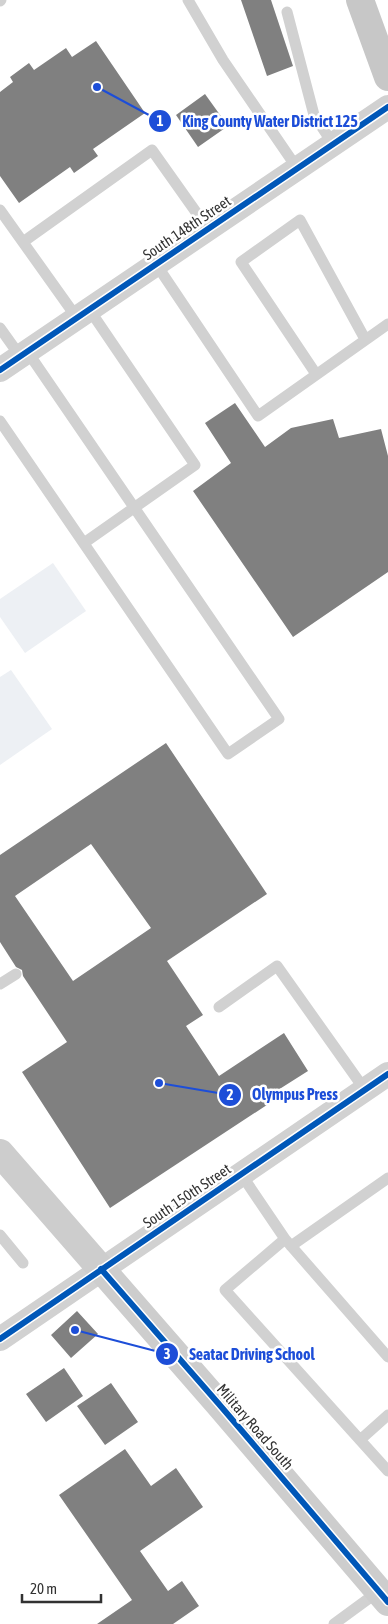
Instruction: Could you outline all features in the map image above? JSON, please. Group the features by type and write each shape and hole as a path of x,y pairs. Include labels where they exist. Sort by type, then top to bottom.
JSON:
{"main road":[{"path":"358,5 388,77"}],"street":[{"name":"South 148th Street","path":"0,370 388,106"},
{"name":"South 150th Street","path":"0,1338 388,1075"},
{"name":"Military Road South","path":"2,1160 102,1269 385,1598"}],"lane":[{"path":"188,0 223,60 297,168"},
{"path":"287,12 314,115 333,144"},
{"path":"23,242 152,150 208,229"},
{"path":"0,210 23,242 83,313 195,464 84,543"},
{"path":"316,374 241,262 300,220 365,339"},
{"path":"156,264 258,416 388,324"},
{"path":"0,328 23,354 134,507 279,719 228,754 0,421"},
{"path":"219,1007 277,966 364,1090"},
{"path":"0,984 16,974"},
{"path":"241,1174 288,1242 388,1357"},
{"path":"388,1178 288,1242 225,1290 388,1471"},
{"path":"0,1235 23,1263"},
{"path":"360,1440 388,1415"},
{"path":"334,1624 385,1598"}],"shaded area":[{"path":"53,563 86,611 25,653 0,617 0,599"},
{"path":"11,670 52,729 0,765 0,677"}],"building":[{"path":"241,0 271,0 293,66 267,76"},
{"path":"96,41 145,113 93,149 98,156 74,173 70,167 19,203 0,176 0,92 13,82 10,77 29,63 34,70 66,48 72,57"},
{"path":"205,94 228,126 198,147 176,115"},
{"path":"235,403 265,447 291,428 333,419 339,438 381,429 388,456 388,572 293,637 193,491 231,463 205,423"},
{"path":"166,743 267,894 167,961 203,1015 186,1026 219,1076 284,1033 308,1071 278,1090 282,1095 110,1208 22,1072 67,1042 23,976 22,970 16,967 0,942 0,855","holes":["91,844 151,928 73,981 15,896"]},
{"path":"77,1311 98,1334 71,1358 51,1335"},
{"path":"64,1368 83,1396 46,1422 26,1394"},
{"path":"111,1383 138,1422 105,1445 77,1406"},
{"path":"125,1449 151,1486 176,1468 203,1507 140,1551 168,1591 182,1581 199,1606 173,1624 97,1624 132,1600 59,1495"}],"cycle path":[{"path":"0,370 388,107"},
{"path":"0,1339 388,1074"},
{"path":"101,1269 388,1602"}],"place":[{"name":"King County Water District 125","path":"97,87"},
{"name":"Olympus Press","path":"159,1083"},
{"name":"Seatac Driving School","path":"75,1330"}]}
